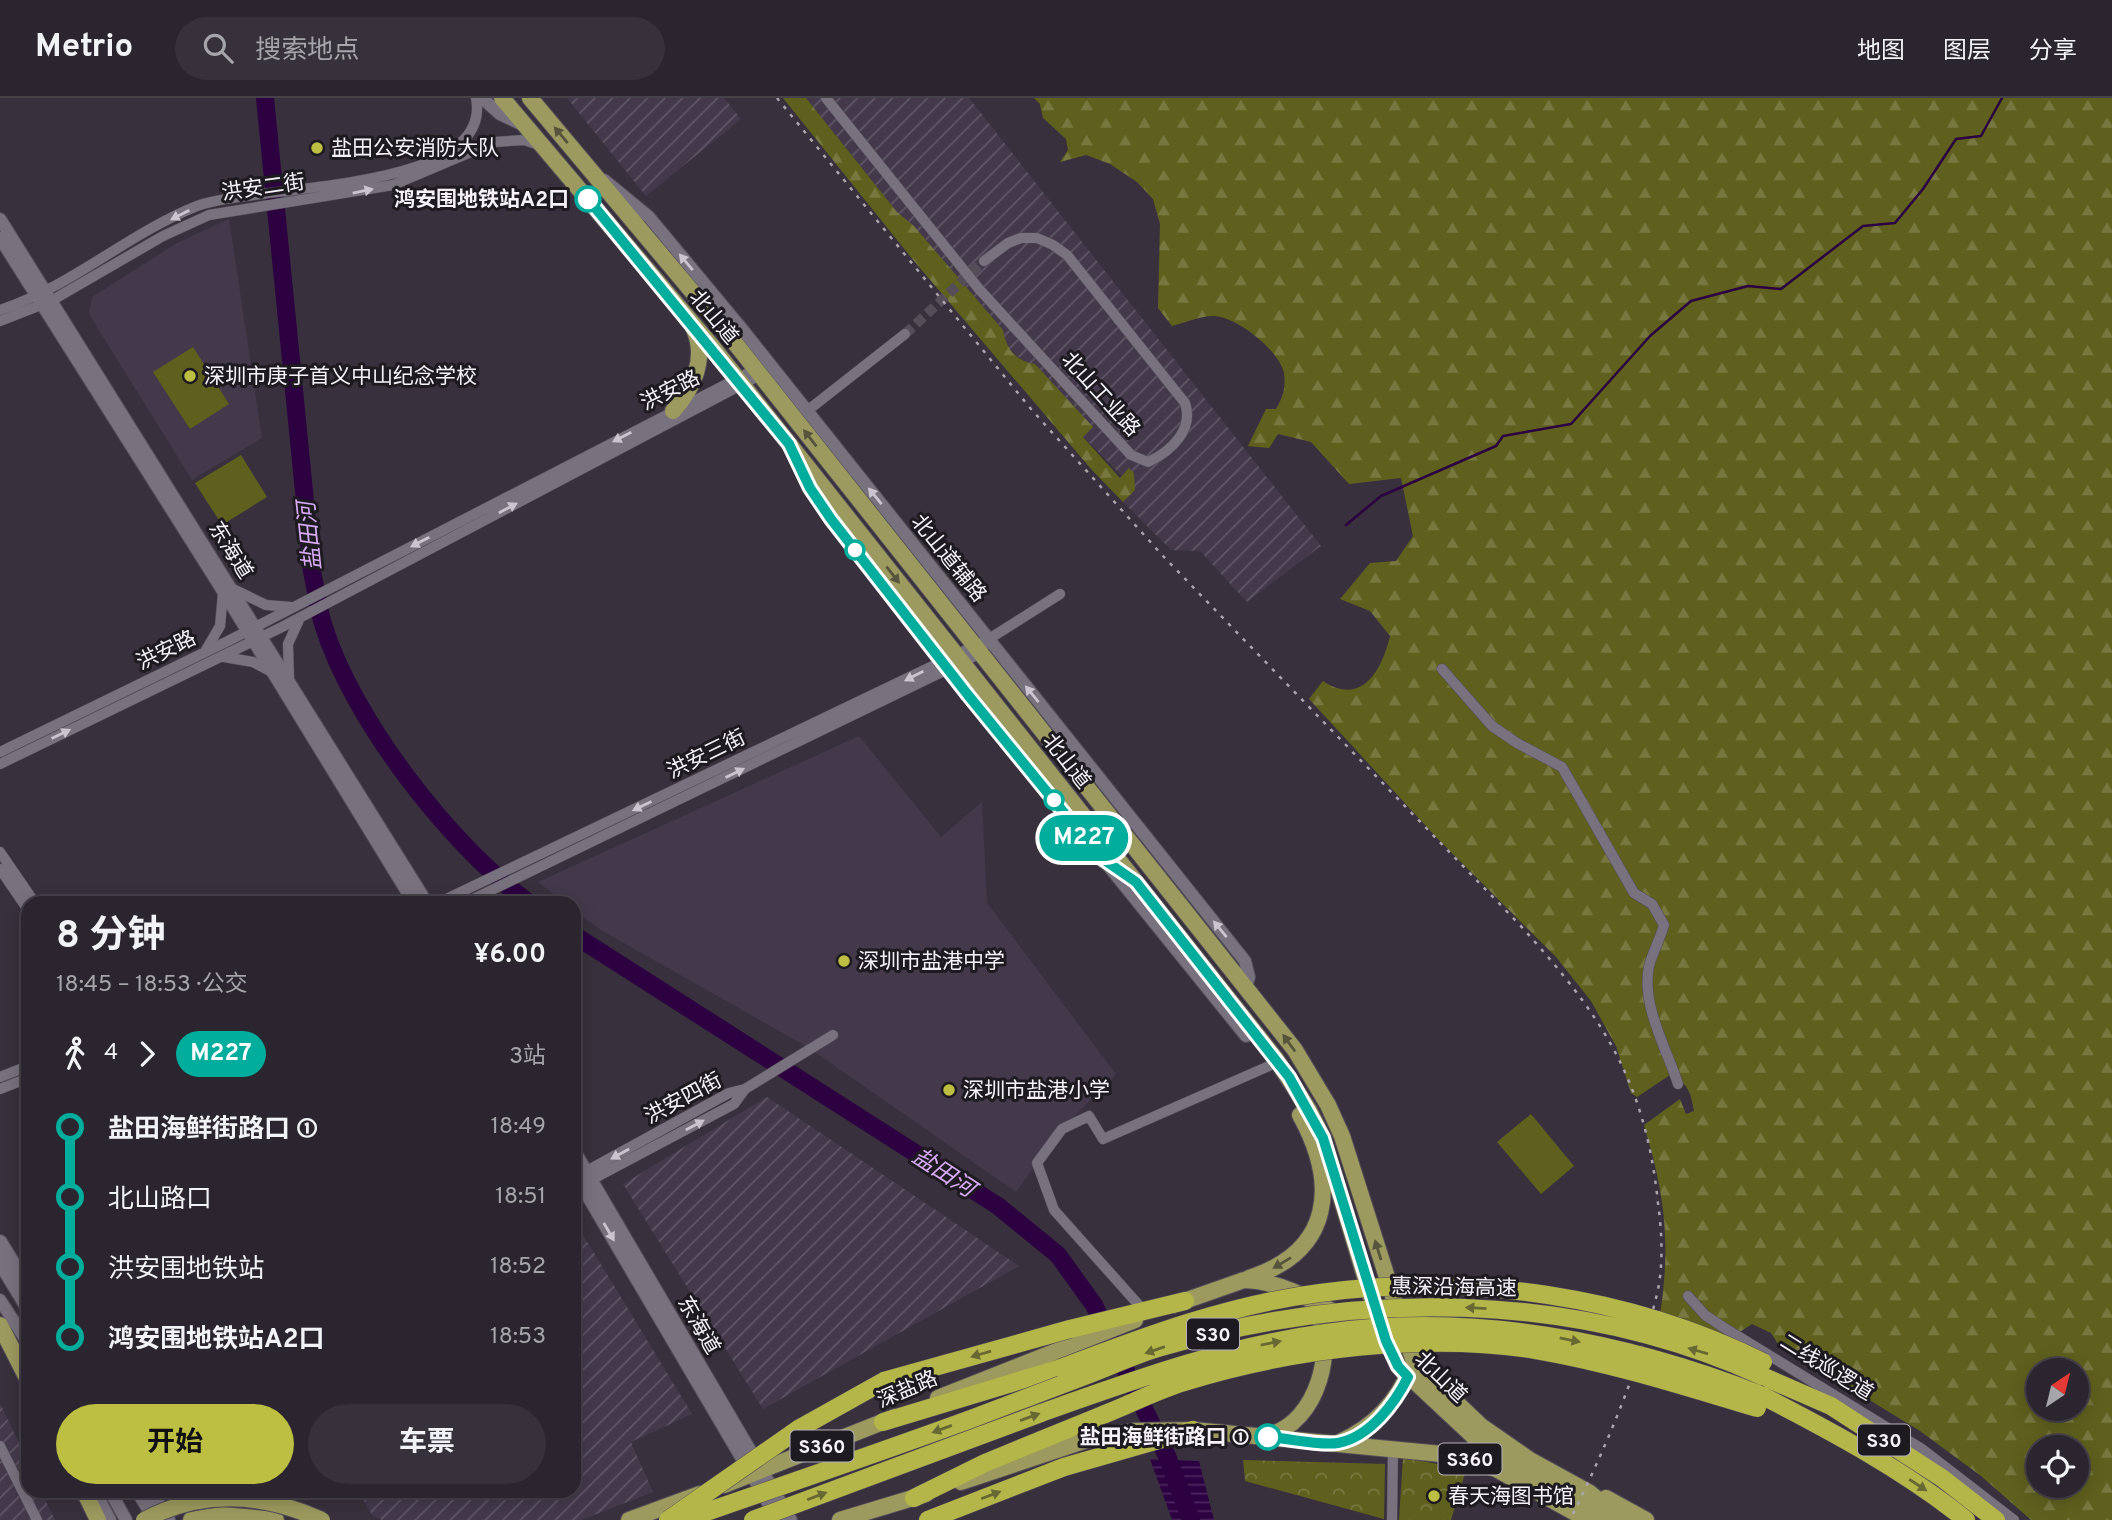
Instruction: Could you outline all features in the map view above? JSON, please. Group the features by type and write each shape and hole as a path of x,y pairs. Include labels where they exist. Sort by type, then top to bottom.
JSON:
{"highway":[{"path":"883,1422 1061,1368 1152,1333 1239,1309 1320,1293 1408,1287 1473,1287 1604,1306 1688,1329 1763,1369"},
{"path":"668,1520 800,1428 884,1381 1078,1332 1119,1317 1143,1315 1185,1301"},
{"name":"惠深沿海高速","path":"683,1520 888,1449 1158,1348 1242,1326 1322,1312 1409,1306 1535,1312 1671,1343 1763,1369"},
{"name":"惠深沿海高速","path":"753,1520 1166,1368 1326,1332 1471,1327 1533,1333 1655,1358 1702,1372 1759,1401"},
{"path":"914,1498 985,1463 1180,1383 1253,1362 1329,1350 1414,1345 1544,1352 1602,1363 1759,1401"},
{"name":"S30","path":"1763,1369 1831,1406 1942,1478 1996,1520"},
{"name":"S30","path":"1759,1401 1781,1415 1867,1454 1966,1520"},
{"path":"928,1520 1135,1438 1194,1430"}],"main road":[{"name":"北山道","path":"502,98 739,381 952,662 1136,882 1276,1059 1317,1124 1350,1217 1386,1341"},
{"name":"北山道","path":"530,98 541,105 592,172 762,370 981,646 1309,1071 1336,1121 1411,1369 1474,1437 1604,1520"},
{"path":"673,411 690,388 699,361 699,348 690,321"},
{"path":"1100,857 1136,882"},
{"path":"1185,1301 1272,1269 1294,1255 1316,1226 1324,1200 1322,1173 1312,1140 1292,1102 1246,1036 1212,977"},
{"path":"0,1242 21,1277"},
{"path":"0,1262 21,1296"},
{"path":"1244,1280 1269,1283 1308,1298 1386,1341 1411,1369 1392,1403 1376,1420 1339,1443"},
{"path":"1262,1436 1274,1433 1292,1422 1310,1400 1318,1383 1323,1353 1323,1330 1318,1311 1308,1298"},
{"name":"S360","path":"1078,1332 1143,1315"},
{"path":"0,1324 21,1366"},
{"name":"深盐路","path":"629,1520 757,1473 883,1422 1078,1332"},
{"name":"北山道","path":"1411,1369 1481,1426 1530,1460 1590,1493 1622,1520"},
{"name":"S360","path":"1194,1430 1443,1453 1496,1469 1588,1520"},
{"path":"840,1520 1090,1439 1135,1438"},
{"path":"1496,1469 1543,1481"},
{"name":"深盐路","path":"676,1520 721,1499 757,1473"},
{"path":"1590,1493 1623,1506 1646,1520"},
{"path":"87,1498 98,1520"},
{"path":"142,1498 156,1520"},
{"path":"154,1498 168,1520"},
{"path":"144,1520 197,1500 223,1498"},
{"path":"243,1498 279,1503 322,1520"},
{"path":"191,1520 222,1515 276,1520"}],"street":[{"name":"洪安二街","path":"0,310 44,299 181,214 204,204 244,195 364,180 426,163 457,147 469,135 477,116 476,98"},
{"path":"482,98 500,114 528,128"},
{"name":"北山工业路","path":"826,98 979,289 1131,455 1148,461 1180,437 1187,427 1189,414 1185,403 1068,255 1037,238 1021,238 1008,243 984,261"},
{"name":"洪安二街","path":"0,320 183,226 216,213 246,206 296,201 393,185 495,142 524,141 546,149"},
{"name":"东海道","path":"0,219 44,299 423,896"},
{"name":"东海道","path":"0,238 44,299"},
{"path":"807,411 905,334"},
{"name":"洪安路","path":"0,764 220,657 302,603 673,411 762,370"},
{"name":"北山道辅路","path":"762,370 807,411 981,646"},
{"name":"洪安路","path":"0,752 203,653 307,614 739,381"},
{"path":"203,653 220,626 228,590 266,605 285,608 302,603"},
{"name":"洪安三街","path":"481,896 952,662 1060,594"},
{"path":"220,657 253,662 283,678 288,643 307,614"},
{"path":"952,662 1100,857 1246,1036"},
{"name":"洪安三街","path":"453,896 952,662"},
{"path":"1442,668 1492,726 1562,767 1634,892 1652,904 1664,925 1658,949 1649,964 1647,999 1678,1084"},
{"name":"东海道","path":"283,678 411,896"},
{"path":"0,852 30,896"},
{"path":"0,869 21,900"},
{"name":"洪安四街","path":"581,1179 734,1104 745,1089 833,1035"},
{"path":"1143,1315 1054,1210 1037,1163 1062,1129 1089,1116 1103,1139 1269,1066"},
{"path":"0,1077 21,1069"},
{"path":"0,1089 21,1081"},
{"name":"东海道","path":"581,1181 757,1473 791,1520"},
{"name":"二线巡逻道","path":"1688,1296 1714,1321 1922,1449 2014,1520"},
{"path":"0,1300 21,1332"},
{"path":"0,1324 21,1357"},
{"path":"0,1446 21,1488"},
{"path":"1392,1520 1393,1447"},
{"name":"东海道","path":"757,1473 778,1520"},
{"path":"26,1498 37,1520"},
{"path":"99,1498 110,1520"},
{"path":"114,1498 126,1520"}],"shaded area":[{"path":"567,98 724,98 741,119 646,196"},
{"path":"806,98 969,98 1321,546 1247,602 1200,551 1171,550 1123,502 1135,490 1083,436 1092,427 1005,344 1003,330 914,226 897,212"},
{"name":"深圳市庚子首义中山纪念学校","path":"229,219 262,438 192,480 89,314 92,297 177,243"},
{"name":"深圳市盐港中学","path":"859,736 941,837 982,802 987,903 1116,1074 1062,1129 1016,1192 809,1048 601,930 581,915 581,896 556,896 538,882"},
{"path":"767,1097 1019,1266 763,1409 623,1184"},
{"path":"581,1232 692,1414 631,1442 653,1492 581,1520 382,1520 372,1515 362,1498 581,1498"},
{"path":"0,1403 21,1447 21,1498 44,1498 55,1520 0,1520"},
{"path":"1150,1459 1199,1461 1214,1520 1172,1520"}],"green space":[{"path":"783,98 806,98 897,212 914,226 1003,330 1013,353 1022,360 1035,364 1093,427 1083,437 1120,478 1129,468 1134,473 1135,490 1123,502 1091,469 914,261"},
{"path":"1034,98 2112,98 2112,1520 2031,1520 1981,1476 1920,1431 1778,1344 1771,1333 1752,1324 1729,1339 1660,1315 1665,1264 1664,1219 1657,1174 1644,1125 1680,1099 1686,1114 1694,1111 1688,1089 1670,1075 1637,1097 1631,1093 1616,1046 1591,1001 1556,957 1438,839 1309,699 1323,681 1349,690 1359,687 1376,672 1382,661 1390,636 1370,611 1340,599 1370,563 1396,561 1413,536 1401,478 1349,484 1311,442 1278,434 1269,448 1248,446 1266,409 1276,409 1282,396 1285,378 1281,364 1266,345 1246,329 1224,318 1204,317 1172,326 1158,308 1160,224 1153,199 1137,182 1110,164 1086,155 1060,162 1068,150 1066,139 1043,118 1040,104"},
{"path":"193,347 229,404 190,429 153,372"},
{"path":"241,455 267,497 222,525 195,483"},
{"path":"1531,1114 1574,1166 1541,1194 1497,1142"},
{"path":"1403,1457 1466,1470 1451,1520 1399,1520"},
{"path":"1243,1460 1385,1464 1384,1519 1245,1481"}],"waterway":[{"name":"盐田河","path":"265,98 312,572 323,624 356,700 407,777 468,848 521,896"},
{"path":"1346,525 1381,496 1496,446 1503,436 1571,424 1650,336 1691,301 1748,286 1781,289 1863,226 1895,223 1923,189 1956,139 1981,136 2002,98"},
{"name":"盐田河","path":"581,939 998,1206 1058,1255 1094,1305 1167,1456 1191,1520"}],"tunnel":[{"path":"905,334 984,261"}],"railway":[{"path":"777,98 1031,409 1163,556 1519,924 1573,988 1596,1019 1614,1051 1630,1084 1652,1159 1661,1226 1660,1275 1648,1327 1630,1383 1608,1439 1570,1520"}],"bus line":[{"name":"M227","path":"588,199 711,345 789,444 820,504 968,695 1100,857 1136,882 1262,1041 1309,1110 1323,1138 1350,1217 1371,1298 1386,1341 1398,1366 1408,1377 1392,1403 1371,1426 1339,1443 1268,1437"}],"place":[{"name":"盐田公安消防大队","path":"317,148"},
{"name":"鸿安围地铁站A2口","path":"588,199"},
{"name":"深圳市庚子首义中山纪念学校","path":"190,376"},
{"name":"深圳市盐港中学","path":"844,961"},
{"name":"深圳市盐港小学","path":"949,1090"},
{"name":"盐田海鲜街路口 ①","path":"1268,1437"},
{"name":"春天海图书馆","path":"1434,1496"}]}
